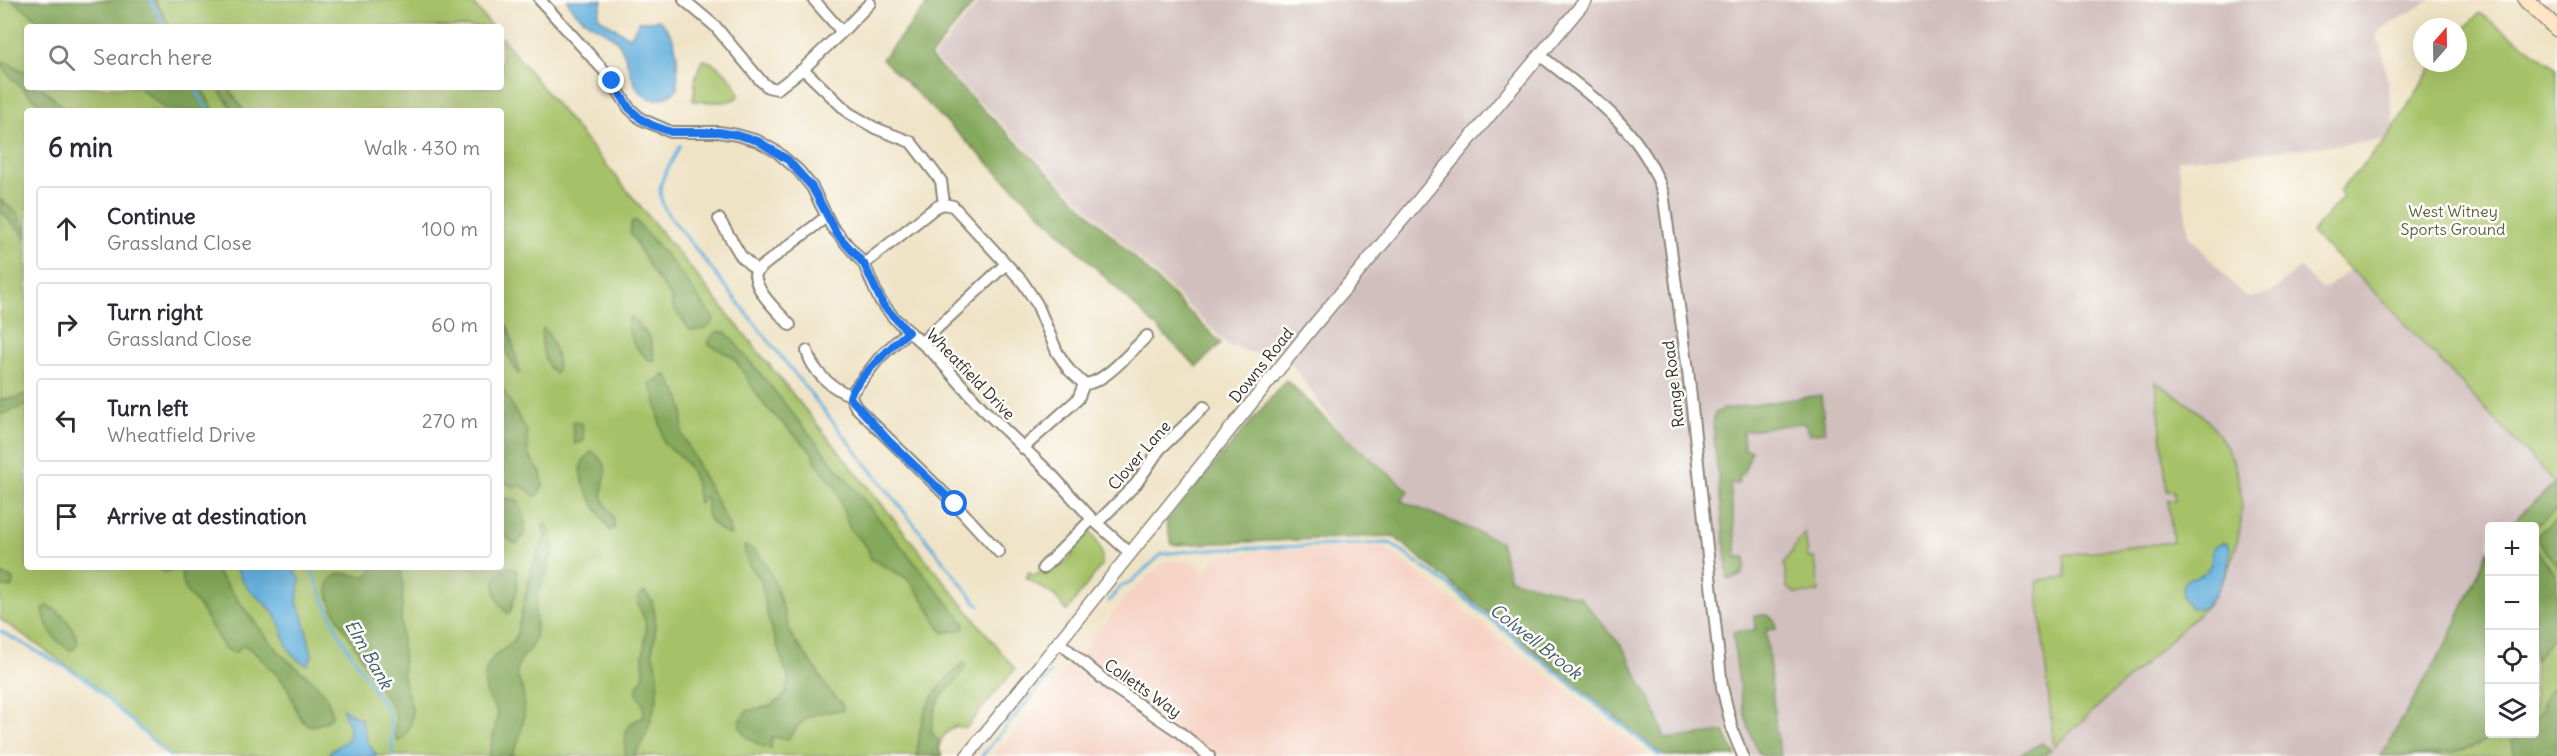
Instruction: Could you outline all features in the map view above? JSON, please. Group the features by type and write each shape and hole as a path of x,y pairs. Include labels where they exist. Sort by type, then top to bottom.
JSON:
{"main road":[{"path":"2526,0 2557,29"}],"street":[{"name":"Wheatfield Drive","path":"540,0 608,75 629,108 641,119 671,132 719,132 758,141 777,152 798,170 812,187 837,234 864,264 883,305 908,332 922,342 1095,521 1130,553"},
{"path":"684,0 715,26 768,87 777,89 784,86 803,69 870,3"},
{"path":"814,0 842,32"},
{"name":"Downs Road","path":"967,756 1381,244 1587,0"},
{"name":"Range Road","path":"1541,56 1630,132 1656,171 1663,193 1689,381 1722,687 1733,732 1743,756"},
{"path":"803,69 849,113 875,128 911,142 941,181 944,204"},
{"path":"864,264 936,207 944,204 958,210 1030,292 1058,352 1069,370 1084,384 1091,384 1102,377 1147,336"},
{"path":"790,325 756,283 757,272 826,217"},
{"path":"719,219 741,256 757,272"},
{"path":"922,342 1006,264"},
{"path":"850,394 880,357 908,332"},
{"path":"807,351 812,363 828,382 838,391 850,394"},
{"path":"1023,448 1078,399 1084,384"},
{"path":"850,394 856,407 955,504 999,552"},
{"name":"Clover Lane","path":"1043,568 1136,484 1159,450 1204,407"},
{"name":"Colletts Way","path":"1060,643 1110,685 1178,731 1209,756"}],"shaded area":[{"path":"981,0 2432,0 2379,30 2376,40 2382,47 2394,127 2386,140 2178,160 2189,236 2244,296 2249,298 2270,294 2300,267 2321,289 2325,289 2350,270 2377,294 2556,483 2512,522 2485,522 2485,558 2449,639 2381,756 1751,756 1739,730 1665,739 1655,707 1625,648 1581,596 1511,578 1501,540 1402,501 1410,491 1337,428 1292,364 1229,346 934,57"},
{"path":"1384,547 1649,756 994,756 1130,593 1166,561 1194,562 1205,571 1218,556 1263,551"}],"green space":[{"path":"0,0 470,0 490,24 24,24 24,90 504,90 504,41 1015,669 966,728 956,726 944,735 940,743 942,756 169,756 85,678 0,619"},
{"path":"12,0 155,0 168,24 44,24"},
{"path":"931,0 976,0 930,57 1221,343 1197,367 882,59"},
{"name":"West Witney Sports Ground","path":"2479,13 2557,68 2557,751 2554,756 2381,756 2449,639 2485,558 2485,738 2539,738 2539,522 2512,522 2555,483 2377,294 2311,233 2343,197 2339,191 2386,140 2429,72 2467,72 2467,26"},
{"path":"702,60 714,64 731,78 739,96 723,102 693,101 696,75"},
{"path":"5,62 24,72 24,90 11,78 2,65"},
{"path":"24,90 44,90 64,108 43,108"},
{"path":"143,90 203,90 212,108 164,108"},
{"path":"219,90 230,90 242,108 232,108"},
{"path":"0,199 17,213 24,227 24,235 0,211"},
{"path":"632,221 636,221 671,261 714,319 707,327 701,330 690,330 672,306 672,298 652,271 630,232"},
{"path":"632,317 650,338 655,360 651,361 646,357 634,343 629,331 629,318"},
{"path":"504,323 508,327 520,372 518,374 506,352"},
{"path":"543,328 550,337 557,357 555,374 543,353"},
{"path":"718,332 726,332 965,624 963,629 943,633 919,593 905,577 871,559 867,547 850,529 835,486 816,462 811,451 765,406 733,357 708,344 711,337"},
{"path":"666,374 679,396 683,409 682,434 729,526 731,535 723,532 712,522 708,515 706,496 699,503 688,466 679,455 664,444 655,397 650,384"},
{"path":"1286,380 1335,428 1409,491 1401,501 1500,541 1510,579 1580,597 1624,649 1654,707 1665,739 1725,732 1736,756 1664,756 1393,536 1172,545 1166,522"},
{"path":"2156,382 2204,417 2230,453 2238,475 2241,497 2241,520 2237,542 2220,585 2208,605 2054,747 2037,581 2066,577 2064,555 2173,542 2168,501 2175,500 2174,491 2167,491"},
{"path":"504,391 527,432 528,454 541,473 543,485 538,495 534,496 528,489 517,485 514,487 504,482"},
{"path":"24,394 24,406 0,415 0,399 17,398"},
{"path":"1821,395 1825,432 1808,434 1806,425 1802,423 1743,431 1744,450 1752,450 1738,484 1730,484 1737,557 1745,557 1745,567 1740,576 1728,579 1713,424 1715,413 1725,409"},
{"path":"574,421 582,424 584,441 575,444 572,423"},
{"path":"592,451 600,458 606,470 602,492 614,520 614,528 610,531 591,499 581,473 584,460"},
{"path":"2556,483 2557,509 2539,524 2512,522"},
{"path":"504,500 517,500 524,517 524,533 517,544 510,541 504,534"},
{"path":"2557,518 2557,566 2539,542 2539,533"},
{"path":"542,524 547,525 552,535 552,555 538,594 534,641 517,668 524,698 521,732 512,756 489,756 498,713 485,685 486,671 495,656 516,637 532,567 545,537"},
{"path":"1089,529 1101,551 1101,566 1067,611 1055,596 1026,578 1029,572 1034,576 1043,572 1053,561 1061,566 1073,555 1067,547"},
{"path":"1805,532 1808,558 1815,558 1819,592 1796,594 1787,587 1784,563"},
{"path":"744,546 753,550 768,569 790,631 827,688 843,707 843,711 824,712 811,716 799,724 788,739 772,737 771,749 745,735 740,724 747,711 770,706 780,700 785,695 789,680 768,618 761,579 748,564"},
{"path":"2539,553 2557,577 2557,631 2539,656"},
{"path":"2485,558 2485,738 2487,738 2473,747 2458,751 2425,755 2381,756 2449,639"},
{"path":"510,567 517,570 517,590 510,612 507,613 497,599 495,584 498,573"},
{"path":"179,570 215,570 281,654 320,688 330,705 332,716 316,725 305,723 297,712 287,687 259,657 243,645 235,653 224,648 201,609 187,592 182,581 182,572"},
{"path":"373,570 401,570 403,582 401,622 403,678 412,714 408,730 398,742 395,735 396,719 392,707 373,680 343,627 329,595 328,586 335,576 343,573 366,576"},
{"path":"0,574 12,578 11,588 0,586"},
{"path":"645,592 652,601 655,615 652,652 658,672 657,699 646,735 634,756 625,756 626,733 629,725 644,716 643,703 638,697 637,687 644,676 646,630 638,597"},
{"path":"47,606 63,616 70,625 78,642 74,649 70,650 64,646 51,633 43,609"},
{"path":"1754,615 1768,615 1775,621 1776,629 1766,630 1777,739 1781,756 1760,756 1748,726 1741,696 1733,632 1755,630"},
{"path":"965,662 961,674 935,708 932,733 939,742 938,748 942,756 917,756 922,721 929,703 942,685"},
{"path":"2557,664 2557,756 2551,756 2550,753 2543,756 2515,756 2512,741 2515,738 2539,738 2539,714 2546,695 2556,684"},
{"path":"2042,743 2051,750 2044,756 2017,756"}],"water":[{"path":"567,0 602,0 598,17 630,38 639,22 658,20 665,26 674,42 677,89 667,97 659,99 647,97 640,92 617,41 611,35 584,20 572,9"},
{"path":"2223,542 2229,545 2230,551 2227,568 2219,587 2204,607 2197,609 2190,607 2183,598 2186,580 2208,569 2214,547"},
{"path":"237,570 293,570 300,579 297,603 303,616 312,655 308,665 293,655 288,648 277,618 248,588"},
{"path":"342,708 362,720 367,741 377,756 331,756 329,753 348,739 349,727"}],"waterway":[{"path":"151,0 163,24"},
{"path":"197,90 206,108"},
{"path":"680,145 661,186 660,194 668,214 979,606"},
{"name":"Colwell Brook","path":"1109,601 1121,586 1132,581 1162,554 1198,550 1390,543 1447,584 1660,756"},
{"name":"Elm Bank","path":"311,570 339,634 390,716 393,756"},
{"path":"0,631 85,678 169,756"},
{"path":"982,756 1051,673"}],"route":[{"path":"612,81 629,108 652,125 671,132 719,132 758,141 788,160 805,178 832,227 864,264 883,305 908,332 880,357 851,391 850,398 889,441 955,504"}]}
